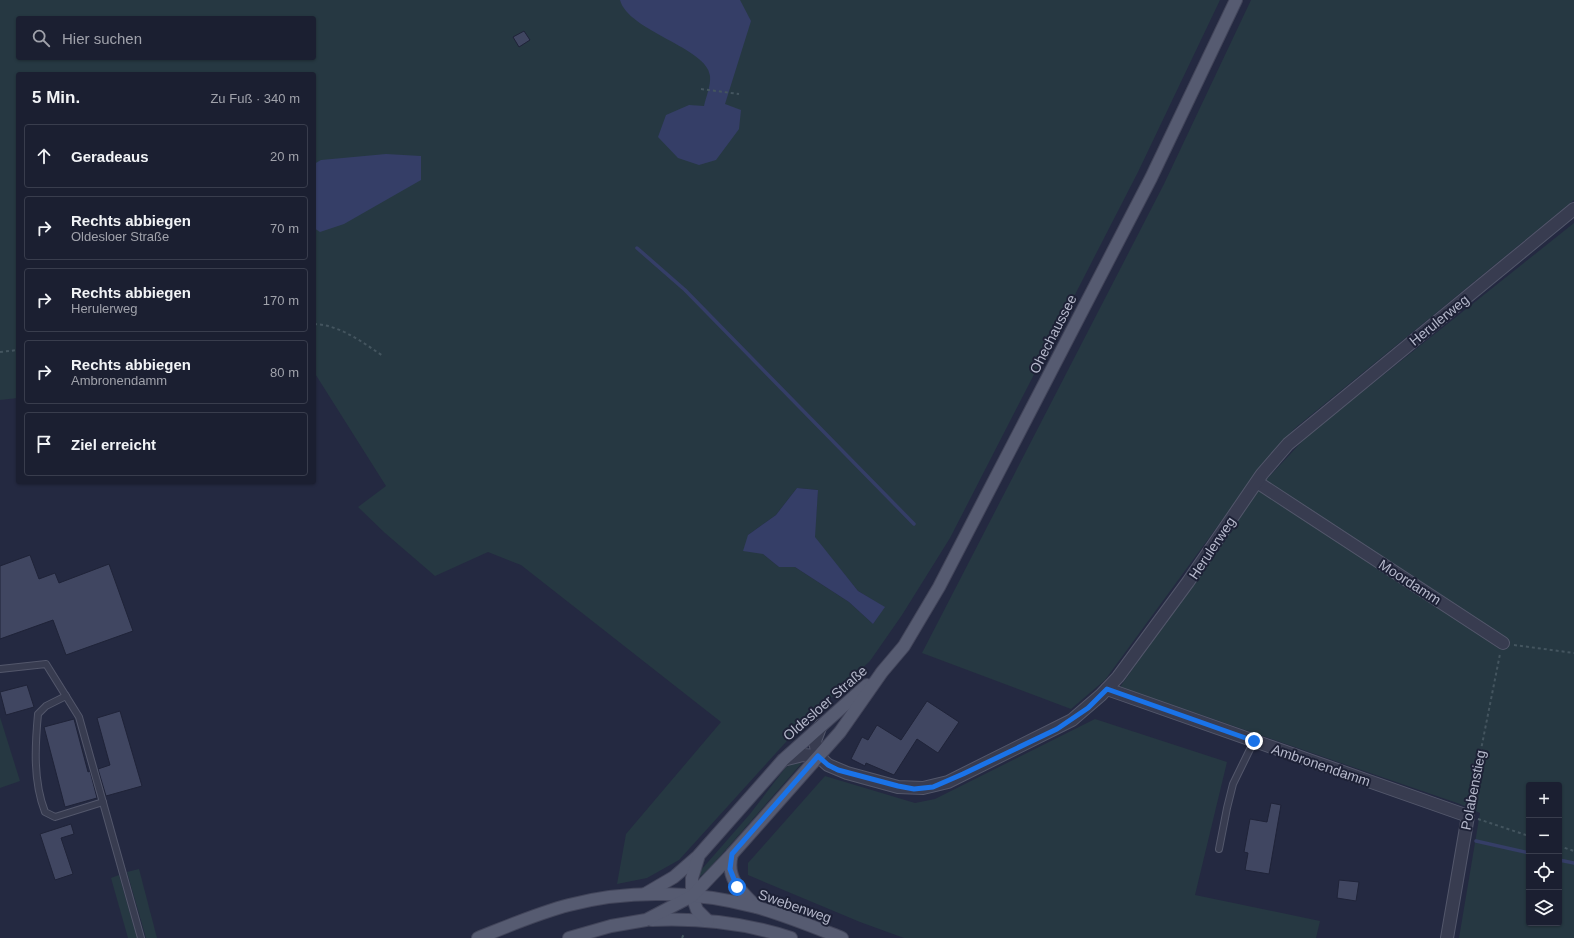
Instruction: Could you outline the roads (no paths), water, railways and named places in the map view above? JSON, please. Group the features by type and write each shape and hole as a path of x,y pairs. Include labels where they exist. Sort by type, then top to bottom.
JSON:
{"main road":[{"name":"Ohechaussee","path":"882,672 904,646 942,580 1151,178 1236,0"},
{"name":"Oldesloer Straße","path":"708,921 697,910 692,896 693,873 699,855 783,760 882,672"},
{"name":"Oldesloer Straße","path":"569,938 611,926 646,920 692,896 732,854 840,732 882,672"},
{"path":"732,854 730,866 733,881 739,890 758,908"},
{"path":"478,938 570,904 603,898 643,895 674,877 699,855"},
{"name":"Swebenweg","path":"643,895 692,896 758,908 842,938"},
{"path":"646,920 708,921 753,928 790,938"}],"street":[{"name":"Herulerweg","path":"818,756 828,765 838,770 914,789 933,787 1057,729 1088,708 1118,677 1188,582 1257,482 1288,444 1574,209"},
{"name":"Moordamm","path":"1257,482 1503,643"},
{"name":"Ambronendamm","path":"1107,689 1468,816"},
{"path":"783,760 803,755 818,756 815,741 821,725"},
{"name":"Polabenstieg","path":"1447,938 1468,816"}],"lane":[{"path":"0,669 46,664 79,717 141,938"},
{"path":"66,696 46,706 38,714 37,773 40,800 45,812 54,816 103,802"},
{"path":"1219,848 1226,808 1233,784 1254,741"}],"water":[{"path":"620,0 740,0 751,21 725,104 741,110 739,129 716,160 699,165 678,158 658,137 666,115 689,105 704,106 710,80 706,66 683,48 637,21 626,11"},
{"path":"386,154 421,156 421,180 344,224 320,232 316,229 316,163 321,160"},
{"path":"797,488 818,490 815,537 858,591 885,607 873,624 849,602 795,567 779,567 763,554 743,551 748,535 776,515"}],"waterway":[{"path":"637,248 685,290 914,524"},
{"path":"1476,841 1526,852"},
{"path":"1562,861 1574,863"}]}
